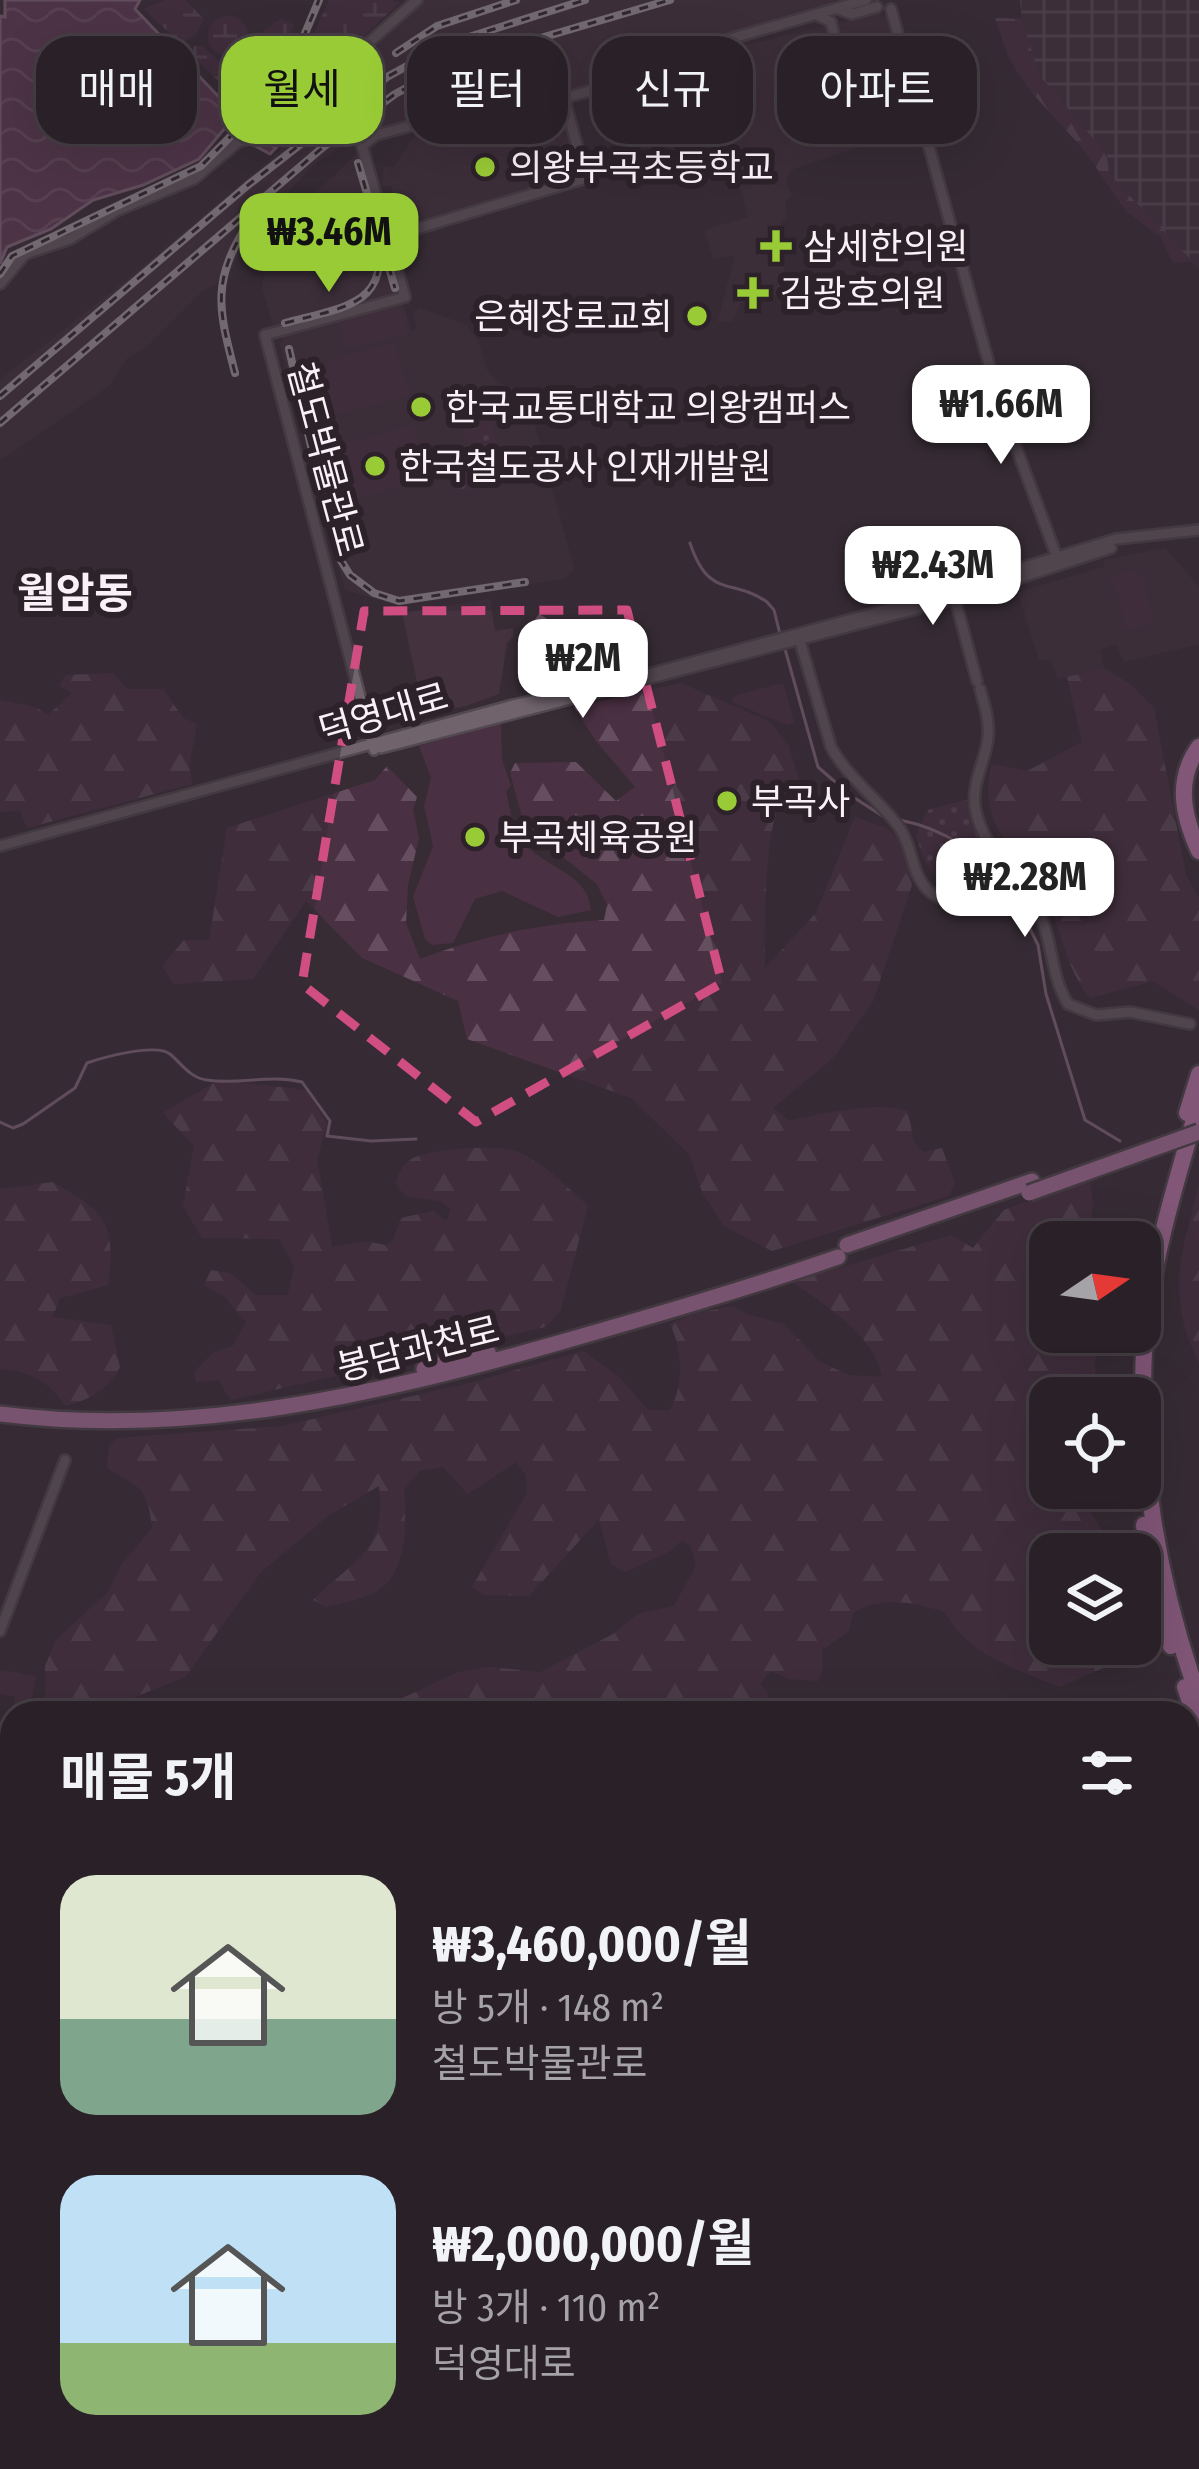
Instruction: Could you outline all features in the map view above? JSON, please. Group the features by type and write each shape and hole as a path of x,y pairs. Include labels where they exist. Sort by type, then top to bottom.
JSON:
{"highway":[{"path":"1199,751 1188,790 1190,808 1199,824"},
{"path":"1199,751 1187,770 1183,790 1188,824 1199,851"},
{"path":"1158,1221 1199,1073"},
{"path":"1199,1103 1154,1283 1143,1381 1149,1478 1167,1594 1199,1698"},
{"name":"봉담과천로","path":"1031,1187 1199,1122"},
{"name":"봉담과천로","path":"0,1410 148,1421 239,1415 308,1405 467,1369 1199,1132"},
{"path":"1143,1509 1156,1603 1189,1701"}],"street":[{"path":"0,284 25,254 70,239 118,210 194,179 245,140 287,127 346,64 417,0"},
{"path":"872,2 894,4 1000,404 1058,561"},
{"name":"철도박물관로","path":"568,97 642,77 670,56 872,2"},
{"path":"819,16 830,22 834,34"},
{"path":"389,237 586,178 568,115"},
{"name":"철도박물관로","path":"373,747 265,335 405,297 362,146 376,135 407,127"},
{"name":"덕영대로","path":"0,849 373,747 955,599 1116,539 1199,533"},
{"name":"덕영대로","path":"796,638 1058,561"},
{"path":"955,599 988,729 976,783 976,808 992,850 1017,892 1042,921 1068,1004 1096,1015 1130,1012 1190,1024"},
{"path":"796,638 839,763 901,830 920,880 939,898 966,905 1017,892"},
{"path":"0,1631 65,1460"}],"highlighted area":[{"path":"627,610 722,983 476,1122 302,984 364,611"}],"shaded area":[{"path":"423,0 572,0 560,5 580,0 834,0 836,9 733,36 592,36 592,90 568,97 568,36 407,36 407,127 383,134 383,40"},
{"path":"1020,0 1199,0 1199,269 1109,174 1107,155 1039,75 1024,35"},
{"path":"878,14 887,17 892,36 785,36"},
{"path":"777,38 777,144 868,144 790,170 786,182 792,195 785,202 787,219 781,222 785,292 741,303 733,321 718,322 735,255 713,259 705,230 748,217 734,144 753,144 753,44"},
{"name":"의왕부곡초등학교","path":"568,136 578,171 401,226 391,186 382,186 384,166 394,167 409,144 568,144"},
{"path":"284,144 348,144 316,163 252,227 228,277 202,291 146,347 127,358 109,386 0,460 0,380"},
{"path":"357,154 400,295 274,329 262,286 275,225 294,194 308,200"},
{"path":"399,302 411,331 417,329 413,312 420,308 466,325 478,340 487,370 499,383 526,393 574,569 566,578 397,605 345,590 280,345 285,335"},
{"path":"1165,548 1199,587 1199,644 1124,662 1116,644 1100,650 1104,668 1058,679 1051,660 1039,660 1018,592 1104,567 1104,560"},
{"path":"490,599 495,631 513,628 499,694 424,714 402,613"}],"green space":[{"path":"165,0 185,0 204,19 193,36 173,36 144,9"},
{"path":"329,0 399,3 364,36 319,36 315,31"},
{"path":"220,17 236,17 248,36 221,36 221,55 209,44 209,28"},
{"path":"995,18 1022,19 1039,75 1107,155 1109,174 1192,261 1173,263 1161,237 1126,211 1084,150 1033,94 1009,59"},
{"path":"281,19 294,25 290,36 261,33"},
{"path":"197,46 221,62 221,84 197,60"},
{"path":"399,306 407,333 347,349 339,322"},
{"path":"394,343 409,395 327,415 316,365"},
{"path":"485,402 506,480 458,493 451,470 474,466 463,422 474,428 480,414 468,408"},
{"path":"414,425 428,478 350,500 335,447"},
{"path":"1140,570 1153,623 1127,630 1113,576"},
{"path":"539,614 594,646 623,672 531,693 522,685 524,634"},
{"path":"1104,668 1130,684 1154,708 1186,875 1199,898 1199,1010 1153,981 1090,998 1074,973 1042,888 1002,835 991,811 991,764 1027,771 1082,742 1067,677"},
{"path":"113,673 127,689 163,689 183,718 197,724 189,766 192,784 27,828 20,811 0,812 0,700 48,715 72,693 59,686 66,675"},
{"path":"681,683 770,722 788,744 800,783 785,795 773,828 765,968 816,913 855,817 886,828 904,843 912,885 873,1001 834,1057 773,1108 789,1121 867,1108 908,1112 914,1142 923,1152 942,1148 955,1183 948,1196 772,1251 724,1226 702,1192 689,1154 631,1098 467,1039 458,1001 362,958 306,901 253,979 174,984 162,966 184,940 209,940 227,828 375,780 387,766 417,797 413,810 419,838 408,885 406,923 420,959 510,932 604,920 607,905 597,884 525,827 510,773 515,763 576,762 616,801 635,787 574,707"},
{"path":"783,683 794,722 787,725 732,702 734,696"},
{"name":"부곡체육공원","path":"501,723 502,759 511,786 506,791 516,832 538,856 582,886 591,910 558,917 502,891 475,899 453,943 432,945 425,939 413,897 433,846 424,806 431,778 419,746"},
{"path":"971,801 983,846 974,862 1001,888 965,898 933,872 916,835 928,810"},
{"path":"219,1080 307,1090 327,1124 317,1159 332,1247 365,1241 386,1245 393,1240 401,1218 433,1211 447,1221 451,1209 440,1201 405,1196 396,1184 403,1167 418,1156 499,1148 539,1164 588,1206 560,1312 545,1327 231,1400 218,1380 196,1382 195,1371 214,1352 233,1346 246,1322 225,1297 204,1285 211,1270 230,1273 256,1295 288,1295 294,1266 279,1239 202,1238 183,1206 194,1146 163,1113"},
{"path":"1090,1180 1091,1221 1029,1221 1029,1353 1097,1353 1096,1377 1029,1377 1029,1509 1088,1509 1105,1533 1029,1533 1029,1665 1105,1665 1103,1668 1060,1687 980,1650 945,1612 886,1602 853,1613 849,1631 822,1650 818,1681 790,1679 770,1671 760,1684 770,1701 396,1701 458,1672 490,1667 540,1672 613,1634 638,1614 674,1606 696,1566 691,1546 682,1540 670,1551 625,1572 611,1564 599,1519 529,1596 485,1595 472,1587 527,1493 526,1475 516,1462 468,1494 443,1467 420,1471 404,1489 405,1532 399,1562 384,1586 372,1594 326,1607 313,1600 373,1540 379,1486 329,1515 260,1573 185,1677 125,1701 45,1701 45,1666 56,1640 108,1592 122,1564 152,1528 140,1490 107,1468 109,1446 117,1438 282,1426 474,1382 583,1351 619,1377 648,1410 670,1410 680,1367 670,1324 733,1306 784,1324 820,1362 849,1375 882,1377 860,1335 792,1282 951,1235 973,1248 1004,1210"},
{"path":"52,1182 96,1211 110,1247 108,1285 60,1298 53,1317 111,1325 120,1367 98,1392 66,1406 38,1379 0,1369 0,1189"},
{"path":"1199,1185 1199,1363 1188,1338 1179,1294 1182,1254"},
{"path":"0,1670 36,1676 31,1701 14,1701 15,1697 0,1694"}],"water":[{"path":"5,0 140,0 135,9 161,36 36,36 36,144 197,144 197,74 221,99 221,133 199,159 143,185 93,200 51,229 7,247 0,264 0,16 5,17"},
{"path":"252,144 276,148 270,154"}],"waterway":[{"path":"690,543 713,580 767,602 780,634"},
{"path":"785,649 818,767 884,817"},
{"path":"900,820 961,845 1009,891"},
{"path":"1015,899 1038,945 1046,994 1085,1120 1120,1141"},
{"path":"0,1122 13,1128 23,1124 75,1088 87,1063 154,1050 170,1054 201,1079 302,1082 330,1121 327,1136 416,1139"}],"railway":[{"path":"0,274 12,256 201,166 274,93 293,62 319,0"},
{"path":"396,53 437,26 516,0"},
{"path":"0,396 248,185 387,77 447,44 585,0"},
{"path":"0,423 322,148 395,94 452,64 670,0"},
{"path":"358,163 395,288"},
{"path":"285,323 349,305 373,285 379,269 375,219"},
{"path":"235,373 222,295 229,260 250,220"},
{"path":"289,349 321,490 340,559 350,575 374,593 399,601 525,582"}],"place":[{"name":"의왕부곡초등학교","path":"485,167"},
{"name":"삼세한의원","path":"776,246"},
{"name":"김광호의원","path":"753,293"},
{"name":"은혜장로교회","path":"697,316"},
{"name":"한국교통대학교 의왕캠퍼스","path":"421,407"},
{"name":"한국철도공사 인재개발원","path":"375,466"},
{"name":"부곡사","path":"727,801"},
{"name":"부곡체육공원","path":"475,837"}],"district":[{"name":"월암동","path":"75,593"}]}
